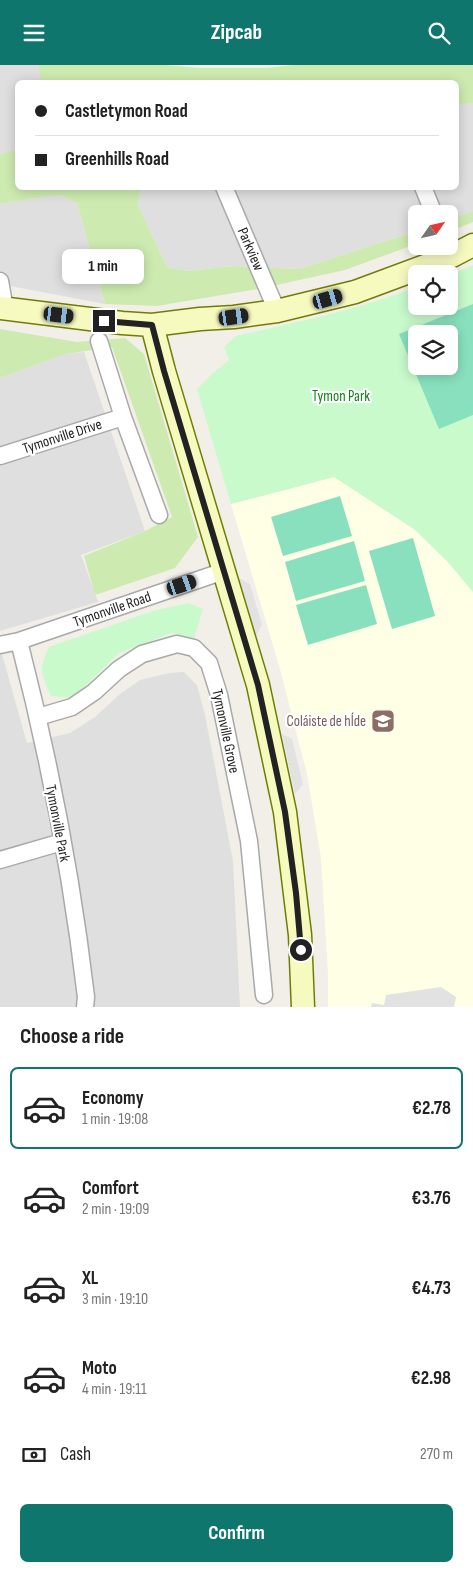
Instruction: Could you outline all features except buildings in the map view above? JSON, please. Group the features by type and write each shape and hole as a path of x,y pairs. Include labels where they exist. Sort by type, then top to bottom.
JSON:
{"street":[{"name":"Parkview","path":"225,190 277,311"},
{"path":"424,190 430,205"},
{"path":"458,249 473,245"},
{"path":"0,281 2,308 152,325 277,311 355,292 441,255"},
{"path":"152,325 258,685 285,812 300,935 303,1007"},
{"path":"99,341 123,417 159,515"},
{"name":"Tymonville Drive","path":"0,456 123,417"},
{"name":"Tymonville Road","path":"0,645 19,641 224,571"},
{"name":"Tymonville Park","path":"19,641 38,717 78,926 86,997 85,1007"},
{"name":"Tymonville Grove","path":"38,717 72,707 94,692 119,669 142,654 177,644 194,648 209,663 219,695 249,841 264,995"},
{"path":"0,860 62,842"}],"shaded area":[{"path":"0,65 38,65 41,80 15,80 15,150 0,154"},
{"path":"473,103 473,211 458,217 458,205 408,205 408,234 299,269 233,266 188,271 167,267 138,205 141,190 459,190 459,105"},
{"path":"60,195 77,203 105,304 0,284 0,204"},
{"path":"84,352 145,531 81,555 98,602 0,631 0,378 66,354"},
{"name":"Coláiste de hÍde","path":"334,477 414,529 447,561 473,592 473,1007 328,1007 328,974 321,858 307,774 280,669 231,504"},
{"path":"239,578 250,584 262,625 256,636"},
{"path":"0,647 27,743 70,733 95,717 120,694 140,680 169,673 184,672 197,685 205,715 233,861 240,1007 0,1007"},
{"path":"282,734 292,739 303,784 295,794"},
{"path":"441,987 456,997 454,1007 371,1007 372,1003 384,1005 386,995"}],"green space":[{"path":"38,65 166,65 198,68 267,68 294,65 473,65 473,103 459,105 459,80 40,80"},
{"path":"15,150 15,190 141,190 138,205 167,267 188,271 233,266 299,269 408,234 408,247 345,270 263,288 157,306 105,304 77,203 60,195 0,204 0,154"},
{"path":"473,211 473,222 458,228 458,217"},
{"name":"Tymon Park","path":"473,265 473,592 447,561 414,529 334,477 231,504 197,389 229,360 224,347 236,336 350,309 408,290 408,315 458,315 458,271"},
{"path":"473,304 473,415 439,429 416,375 458,375 458,325 421,325 446,315 458,315 458,310"},
{"path":"0,329 77,342 125,338 144,354 198,537 175,568 95,595 84,556 145,531 172,517 112,347 66,354 0,378"},
{"path":"408,330 408,355 399,334"},
{"path":"340,496 352,536 283,556 271,517"},
{"path":"413,538 435,616 392,629 369,551"},
{"path":"354,541 365,581 296,601 285,562"},
{"path":"366,585 377,624 308,645 296,605"},
{"path":"188,603 203,609 194,638 172,633 119,653 73,698 51,696 42,671 43,661 49,647 153,611"}],"place":[{"name":"Coláiste de hÍde","path":"383,721"}],"route":[{"path":"104,321 152,325 258,685 285,812 296,893 301,950"}]}
